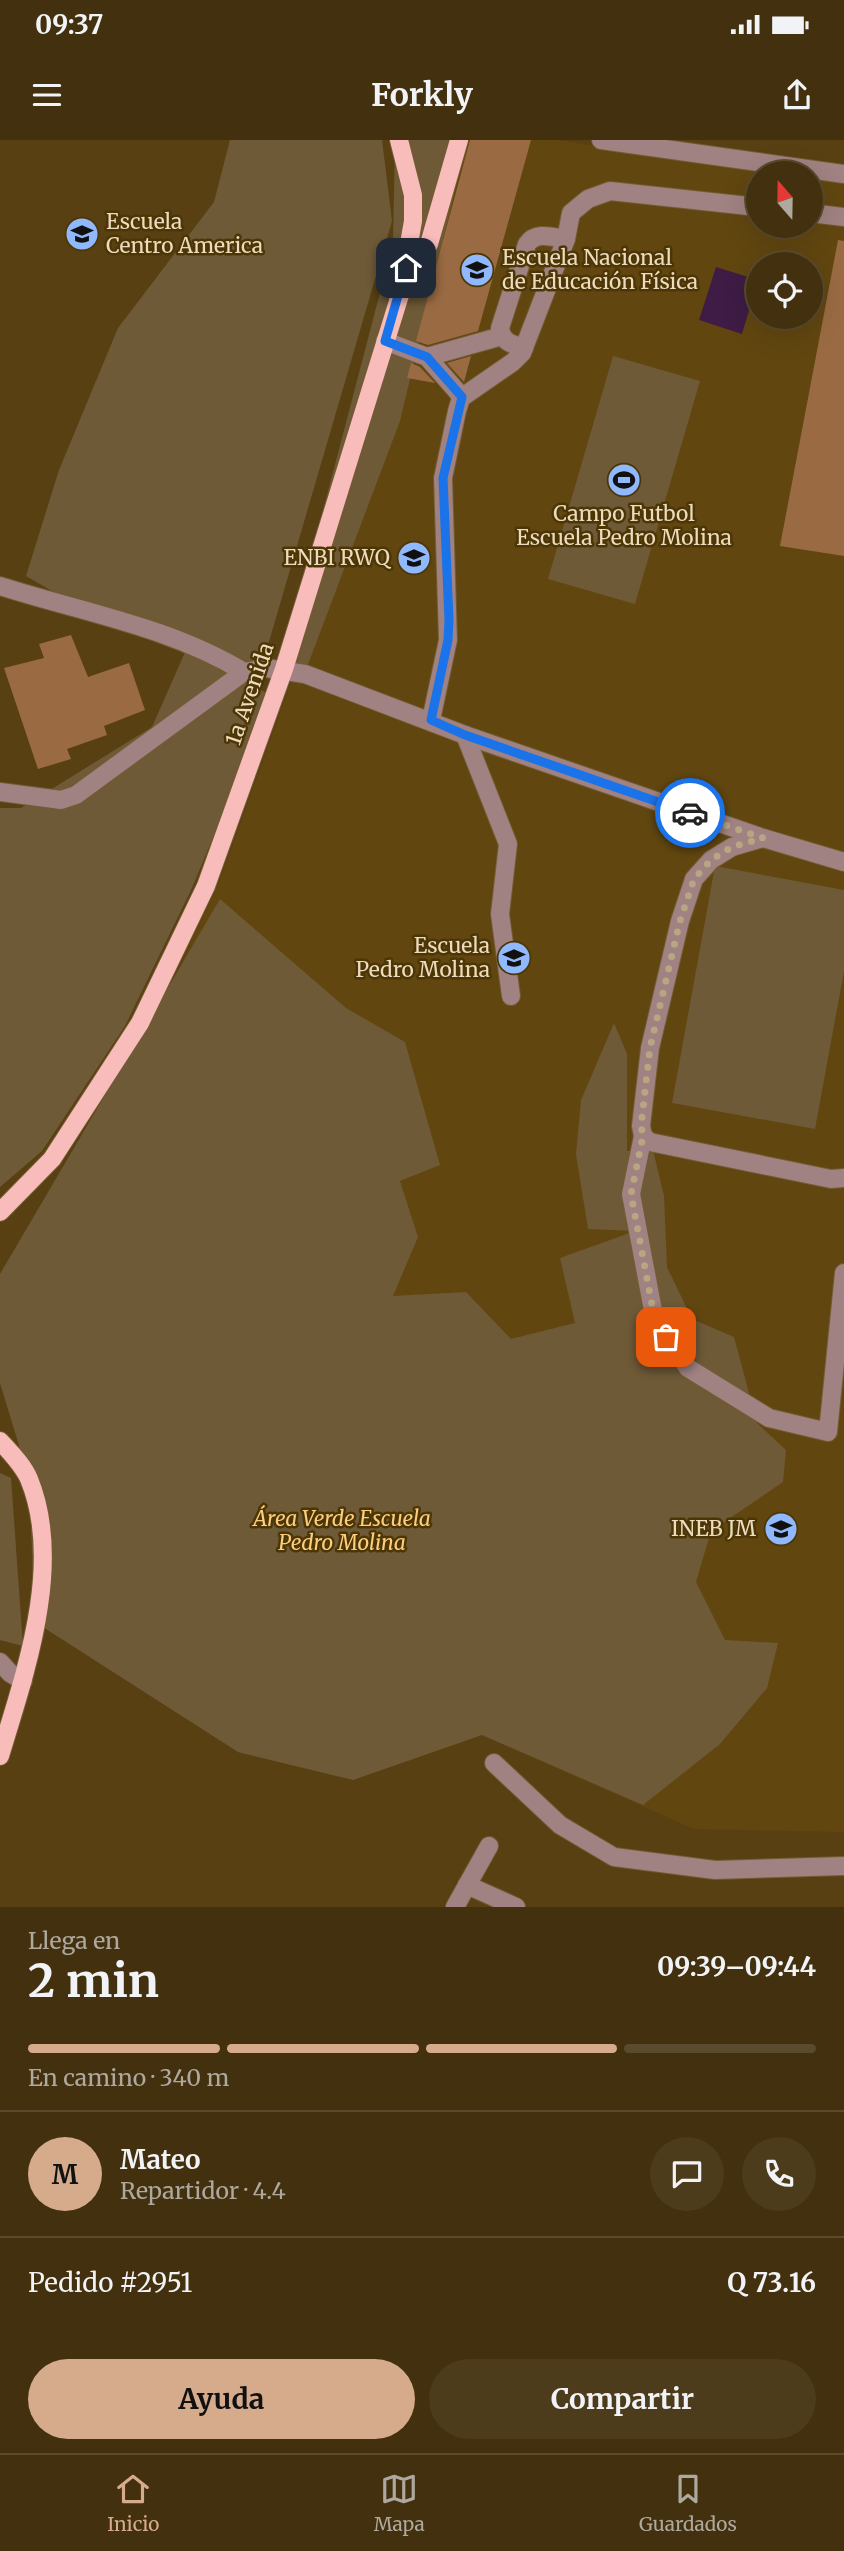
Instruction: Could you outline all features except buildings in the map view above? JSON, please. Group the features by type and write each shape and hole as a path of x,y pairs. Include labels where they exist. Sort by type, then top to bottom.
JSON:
{"main road":[{"name":"1a Avenida","path":"0,1212 52,1159 141,1023 206,886 284,669 400,295 413,221 411,186 399,140"},
{"path":"400,295 429,244 459,140"},
{"path":"0,1441 29,1478 45,1544 35,1622 23,1681 0,1756"}],"street":[{"path":"601,140 844,174"},
{"path":"431,720 448,640 449,620 443,478 462,397 513,362 524,348 566,239 571,213 587,199 610,191 746,206"},
{"path":"823,215 844,217"},
{"path":"524,348 507,342 500,328 527,244 537,236 566,239"},
{"path":"427,357 502,336"},
{"path":"385,341 427,357 462,397"},
{"path":"0,586 146,628 214,654 244,673"},
{"path":"0,792 61,800 76,795 244,673 266,668 284,669 305,674 465,735 763,838 844,862"},
{"path":"465,735 508,844 499,914 511,996"},
{"path":"763,838 732,847 711,860 694,879 680,921 650,1048 641,1126 643,1136 631,1194 643,1266 655,1321 688,1368 769,1419 828,1432 844,1273"},
{"path":"643,1136 650,1142 831,1179 844,1178"},
{"path":"0,1662 10,1673 23,1681"},
{"path":"494,1763 560,1825 614,1857 715,1870 844,1866"},
{"path":"454,1907 489,1846"},
{"path":"467,1885 516,1907"}],"shaded area":[{"name":"Escuela Pedro Molina","path":"463,140 556,140 746,168 746,238 823,238 823,180 844,183 844,1832 694,1829 482,1735 353,1780 238,1752 39,1513 0,1383 0,1276 147,1036 220,880 298,663"},
{"path":"716,267 746,276 746,320 742,334 699,320"}],"green space":[{"path":"230,140 382,140 392,221 261,669 168,632 78,606 26,576 59,470 118,328 214,202"},
{"path":"395,140 451,140 464,152 400,421 301,683 281,671 393,243"},
{"name":"Campo Futbol Escuela Pedro Molina","path":"613,356 700,381 635,604 548,579"},
{"path":"186,650 272,696 192,888 125,1026 42,1151 0,1187 0,808 21,808 152,727"},
{"path":"715,866 844,890 844,971 815,1129 672,1103"},
{"name":"Área Verde Escuela Pedro Molina","path":"220,899 346,1008 405,1042 440,1165 400,1181 418,1237 393,1296 466,1292 511,1339 575,1323 560,1258 635,1231 588,1229 576,1154 581,1100 614,1023 627,1054 627,1151 653,1150 664,1196 667,1267 692,1319 734,1337 757,1423 786,1450 783,1482 711,1531 696,1582 725,1640 778,1643 767,1688 720,1744 643,1805 482,1735 353,1780 238,1752 35,1622 29,1478 0,1383 0,1274"},
{"path":"0,1473 11,1478 23,1646 0,1640"}],"way so far":[{"path":"666,1337 655,1321 631,1194 643,1136 641,1126 650,1048 680,921 694,879 711,860 732,847 763,838 690,813"}],"place":[{"name":"Escuela Centro America","path":"82,234"},
{"name":"Escuela Nacional de Educación Física","path":"477,270"},
{"name":"Campo Futbol Escuela Pedro Molina","path":"624,480"},
{"name":"ENBI RWQ","path":"414,558"},
{"name":"Escuela Pedro Molina","path":"514,958"},
{"name":"INEB JM","path":"781,1529"}],"route":[{"path":"406,268 385,341 427,357 462,397 443,478 449,620 448,640 431,720 465,735 690,813"}]}
